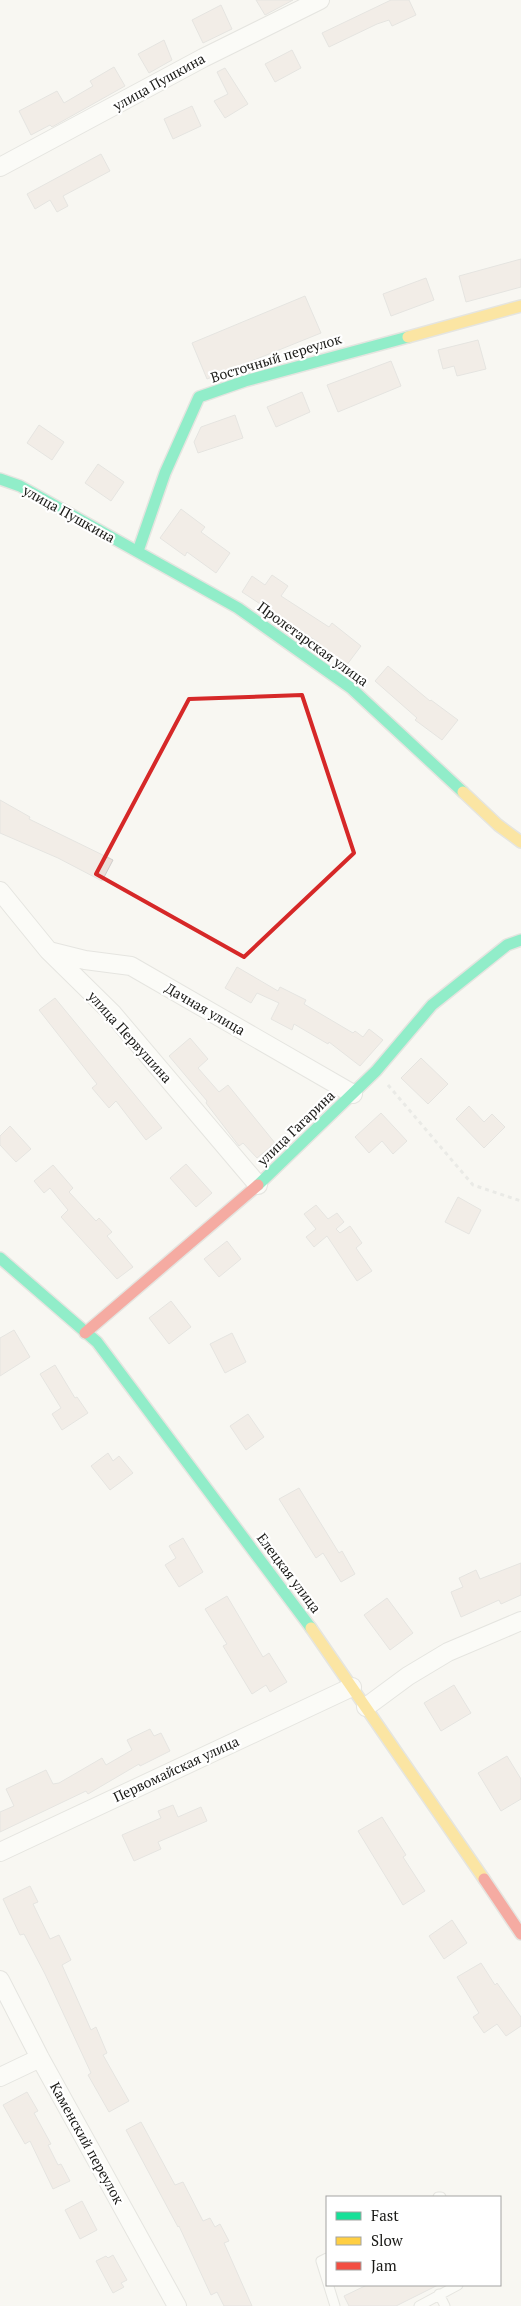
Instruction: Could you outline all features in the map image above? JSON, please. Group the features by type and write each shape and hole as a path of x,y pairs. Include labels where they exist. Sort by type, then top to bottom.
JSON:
{"street":[{"name":"улица Пушкина","path":"0,168 203,58 320,0"},
{"name":"Восточный переулок","path":"138,551 165,473 199,398 245,381 521,306"},
{"name":"улица Пушкина","path":"0,479 20,486 138,551"},
{"name":"Пролетарская улица","path":"138,551 238,608 351,688 498,824 521,842"},
{"name":"улица Первушина","path":"0,891 48,950 113,1014 258,1185"},
{"name":"улица Гагарина","path":"85,1333 258,1185 376,1071 432,1005 507,945 521,940"},
{"name":"Дачная улица","path":"48,950 84,960 131,966 353,1094"},
{"name":"Елецкая улица","path":"0,1258 102,1350 320,1640 521,1934"},
{"path":"366,1707 408,1676 448,1652 521,1621"},
{"name":"Первомайская улица","path":"0,1852 352,1687"},
{"name":"Каменский переулок","path":"0,1980 40,2058 177,2306"},
{"path":"0,2077 40,2058"}],"lane":[{"path":"326,2258 321,2261 326,2277"},
{"path":"329,2286 335,2306"},
{"path":"419,2306 456,2286"},
{"path":"439,2294 445,2306"}],"path":[{"path":"376,1071 473,1184 521,1202"}],"highlighted area":[{"path":"302,695 354,853 244,957 96,874 189,699"}],"building":[{"path":"256,0 293,0 265,15"},
{"path":"391,0 409,0 416,15 392,26 389,20 377,24 329,47 322,33"},
{"path":"221,5 232,29 203,43 192,20"},
{"path":"164,40 172,60 149,73 138,54"},
{"path":"292,50 301,68 275,82 265,64"},
{"path":"114,67 125,86 52,127 50,125 31,135 19,111 57,91 64,103 93,86 90,81"},
{"path":"225,68 248,104 225,118 214,101 228,94 217,72"},
{"path":"192,106 201,126 173,139 164,119"},
{"path":"101,154 110,171 63,196 68,206 57,212 50,200 35,209 27,194"},
{"path":"521,259 521,287 466,302 459,276"},
{"path":"426,278 434,300 391,316 383,294"},
{"path":"305,296 321,333 207,379 192,343"},
{"path":"478,340 486,369 457,376 454,366 443,369 438,350"},
{"path":"391,361 401,386 338,412 327,385"},
{"path":"302,392 310,412 276,427 267,407"},
{"path":"235,415 243,438 198,453 194,442 201,427"},
{"path":"39,425 64,442 52,460 27,443"},
{"path":"98,464 124,482 111,501 85,483"},
{"path":"181,509 205,527 201,532 230,553 216,573 187,552 185,556 160,538"},
{"path":"272,575 288,586 281,596 329,627 332,623 361,646 346,666 316,644 318,642 242,592 252,576 265,585"},
{"path":"388,666 430,701 458,720 442,740 415,720 417,718 375,681"},
{"path":"0,800 30,817 29,819 113,860 102,881 58,858 0,833"},
{"path":"237,967 278,991 280,987 306,1000 304,1004 353,1033 355,1031 363,1037 369,1029 383,1040 360,1066 329,1042 328,1044 294,1024 292,1030 271,1019 279,1003 257,993 251,1003 225,988"},
{"path":"55,998 162,1128 146,1140 116,1101 109,1108 92,1088 97,1084 39,1010"},
{"path":"190,1038 208,1059 198,1068 219,1092 228,1085 275,1143 257,1158 243,1143 239,1146 206,1103 207,1101 169,1056"},
{"path":"421,1058 448,1084 428,1104 401,1078"},
{"path":"469,1106 484,1122 492,1114 505,1127 484,1148 456,1119"},
{"path":"381,1113 407,1141 393,1154 382,1141 369,1153 355,1137"},
{"path":"10,1126 31,1149 16,1162 0,1145 0,1136"},
{"path":"186,1164 212,1193 196,1207 170,1178"},
{"path":"53,1165 73,1188 69,1192 96,1221 99,1218 112,1232 107,1236 133,1267 117,1279 61,1217 68,1210 50,1188 44,1193 34,1181"},
{"path":"458,1197 481,1210 469,1234 445,1222"},
{"path":"316,1205 328,1219 337,1213 344,1222 336,1229 340,1233 350,1226 362,1243 356,1248 372,1271 357,1281 327,1236 314,1247 306,1237 316,1229 304,1214"},
{"path":"227,1241 241,1259 219,1277 204,1259"},
{"path":"171,1301 191,1327 169,1344 149,1318"},
{"path":"14,1330 30,1357 0,1376 0,1338"},
{"path":"232,1333 246,1362 225,1373 210,1344"},
{"path":"55,1365 75,1398 77,1397 88,1413 62,1430 52,1414 61,1408 40,1374"},
{"path":"248,1414 264,1437 246,1450 230,1426"},
{"path":"108,1453 113,1461 119,1456 133,1473 110,1490 91,1466"},
{"path":"299,1488 339,1553 342,1551 355,1574 341,1582 323,1553 316,1558 279,1499"},
{"path":"183,1538 203,1572 179,1587 165,1565 176,1558 169,1546"},
{"path":"521,1563 521,1595 501,1604 499,1600 461,1617 451,1592 463,1587 459,1578 476,1570 480,1579"},
{"path":"227,1596 263,1657 269,1653 287,1682 270,1692 266,1685 252,1694 223,1646 227,1644 205,1609"},
{"path":"387,1598 413,1633 390,1650 364,1615"},
{"path":"454,1685 471,1713 441,1731 424,1703"},
{"path":"150,1729 154,1736 161,1733 170,1751 140,1766 139,1764 88,1794 86,1791 0,1832 0,1812 14,1806 6,1789 46,1770 53,1784 59,1783 102,1758 106,1765 132,1750 127,1740"},
{"path":"507,1756 521,1779 521,1799 501,1811 478,1773"},
{"path":"173,1805 178,1817 201,1807 207,1821 158,1842 161,1849 134,1861 122,1835 161,1818 158,1811"},
{"path":"382,1817 406,1855 403,1857 425,1891 403,1905 358,1831"},
{"path":"30,1886 38,1902 33,1904 50,1939 59,1935 71,1960 62,1965 91,2030 96,2027 107,2053 103,2055 129,2101 109,2112 88,2075 91,2073 45,1974 24,1934 20,1935 3,1899"},
{"path":"452,1920 467,1943 444,1959 429,1936"},
{"path":"481,1963 495,1985 497,1983 521,2017 521,2026 506,2036 497,2024 484,2033 473,2017 479,2013 457,1977"},
{"path":"27,2092 38,2111 34,2113 51,2144 48,2145 58,2165 61,2164 70,2181 53,2189 30,2141 25,2144 3,2105"},
{"path":"141,2122 175,2185 183,2182 203,2221 210,2218 215,2227 220,2224 229,2241 224,2243 252,2306 224,2306 217,2292 211,2295 179,2226 126,2130"},
{"path":"82,2201 97,2230 80,2239 65,2210"},
{"path":"113,2255 127,2280 121,2283 124,2287 113,2293 96,2261"},
{"path":"365,2286 436,2286 396,2306 349,2306 344,2296"}],"traffic: fast":[{"path":"138,551 165,473 199,397 245,381 408,337"},
{"path":"0,479 20,486 238,608 351,688 463,792"},
{"path":"258,1185 376,1071 432,1005 507,945 521,940"},
{"path":"0,1258 97,1342 311,1628"}],"traffic: slow":[{"path":"408,337 521,306"},
{"path":"463,792 498,825 521,842"},
{"path":"311,1628 484,1879"}],"traffic: jam":[{"path":"85,1333 258,1185"},
{"path":"484,1879 521,1934"}]}
